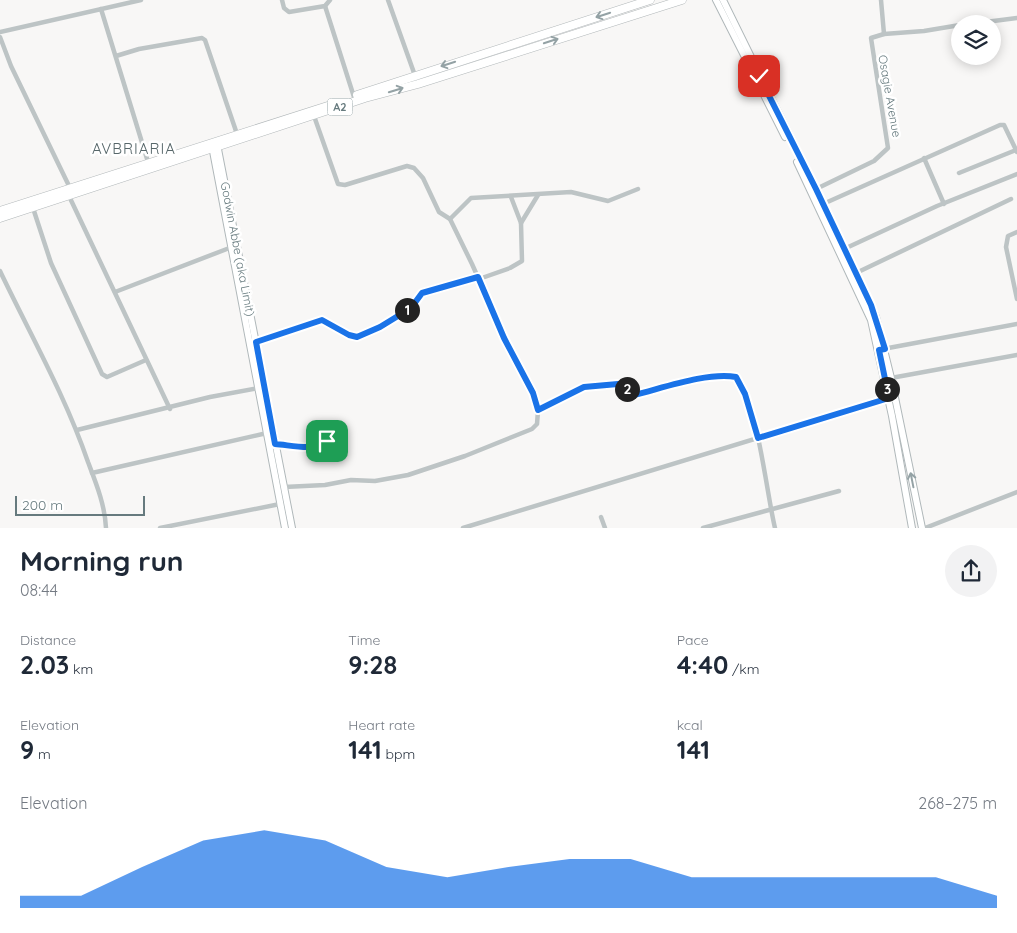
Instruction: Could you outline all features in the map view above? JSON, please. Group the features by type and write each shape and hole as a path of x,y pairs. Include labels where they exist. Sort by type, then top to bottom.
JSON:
{"highway":[{"name":"A2","path":"0,211 69,192 415,75 650,0"},
{"name":"A2","path":"0,218 33,208 148,162 314,116 365,98 418,84 682,0"}],"street":[{"path":"0,32 119,3 141,0"},
{"path":"282,0 284,8 290,12 325,6 330,0"},
{"path":"388,0 418,84"},
{"path":"716,0 829,228 867,310 891,378 924,528 1017,492"},
{"path":"723,0 824,204 876,317 912,528"},
{"path":"881,0 884,34 951,26"},
{"path":"325,6 354,96"},
{"path":"100,9 148,162"},
{"path":"1001,20 1017,18"},
{"name":"Osagie Avenue","path":"816,189 874,161 888,148 871,41 872,37 884,34"},
{"path":"0,37 11,66 170,409"},
{"path":"116,56 140,49 202,38 205,40 237,134"},
{"path":"284,487 325,485 351,480 375,480 408,475 481,450 532,429 537,424 538,410 533,393 504,338 479,278 450,218 440,212 423,178 414,168 407,166 344,185 338,184 314,116"},
{"path":"824,204 1002,124 1016,151 958,173"},
{"name":"Godwin Abbe (aka Limit)","path":"214,144 285,528"},
{"name":"Godwin Abbe (aka Limit)","path":"214,144 256,342 292,528"},
{"path":"924,158 944,204"},
{"path":"844,249 944,204 1017,174"},
{"path":"450,218 471,198 571,192 608,201 638,190"},
{"path":"521,223 538,195"},
{"path":"256,342 322,320 349,335 357,337 380,327 411,308 422,293 510,268 522,261 521,223 511,196"},
{"path":"856,273 1011,199"},
{"path":"33,208 51,263 100,372 107,377 146,360"},
{"path":"1017,232 1008,236 1006,247 1017,299"},
{"path":"115,292 232,247"},
{"path":"0,271 47,362 77,430 103,504 106,528"},
{"path":"882,350 1017,324"},
{"path":"891,378 1017,355"},
{"path":"538,410 584,387 618,384 634,395 696,380 728,376 736,377 745,394 758,438 775,528"},
{"path":"77,430 259,388"},
{"path":"463,528 889,398"},
{"path":"275,444 317,447 323,445 336,433 342,432"},
{"path":"92,473 267,433"},
{"path":"703,528 839,491"},
{"path":"160,528 280,504"},
{"path":"601,516 605,528"}],"district":[{"name":"AVBRIARIA","path":"134,148"}],"route":[{"path":"327,441 317,447 275,444 256,342 318,320 322,320 349,335 357,337 367,334 411,308 414,301 422,293 478,277 504,338 533,393 538,410 584,387 618,384 634,395 696,380 728,376 736,377 745,394 758,438 889,398 879,350 885,349 876,317 816,189 759,76"}]}
